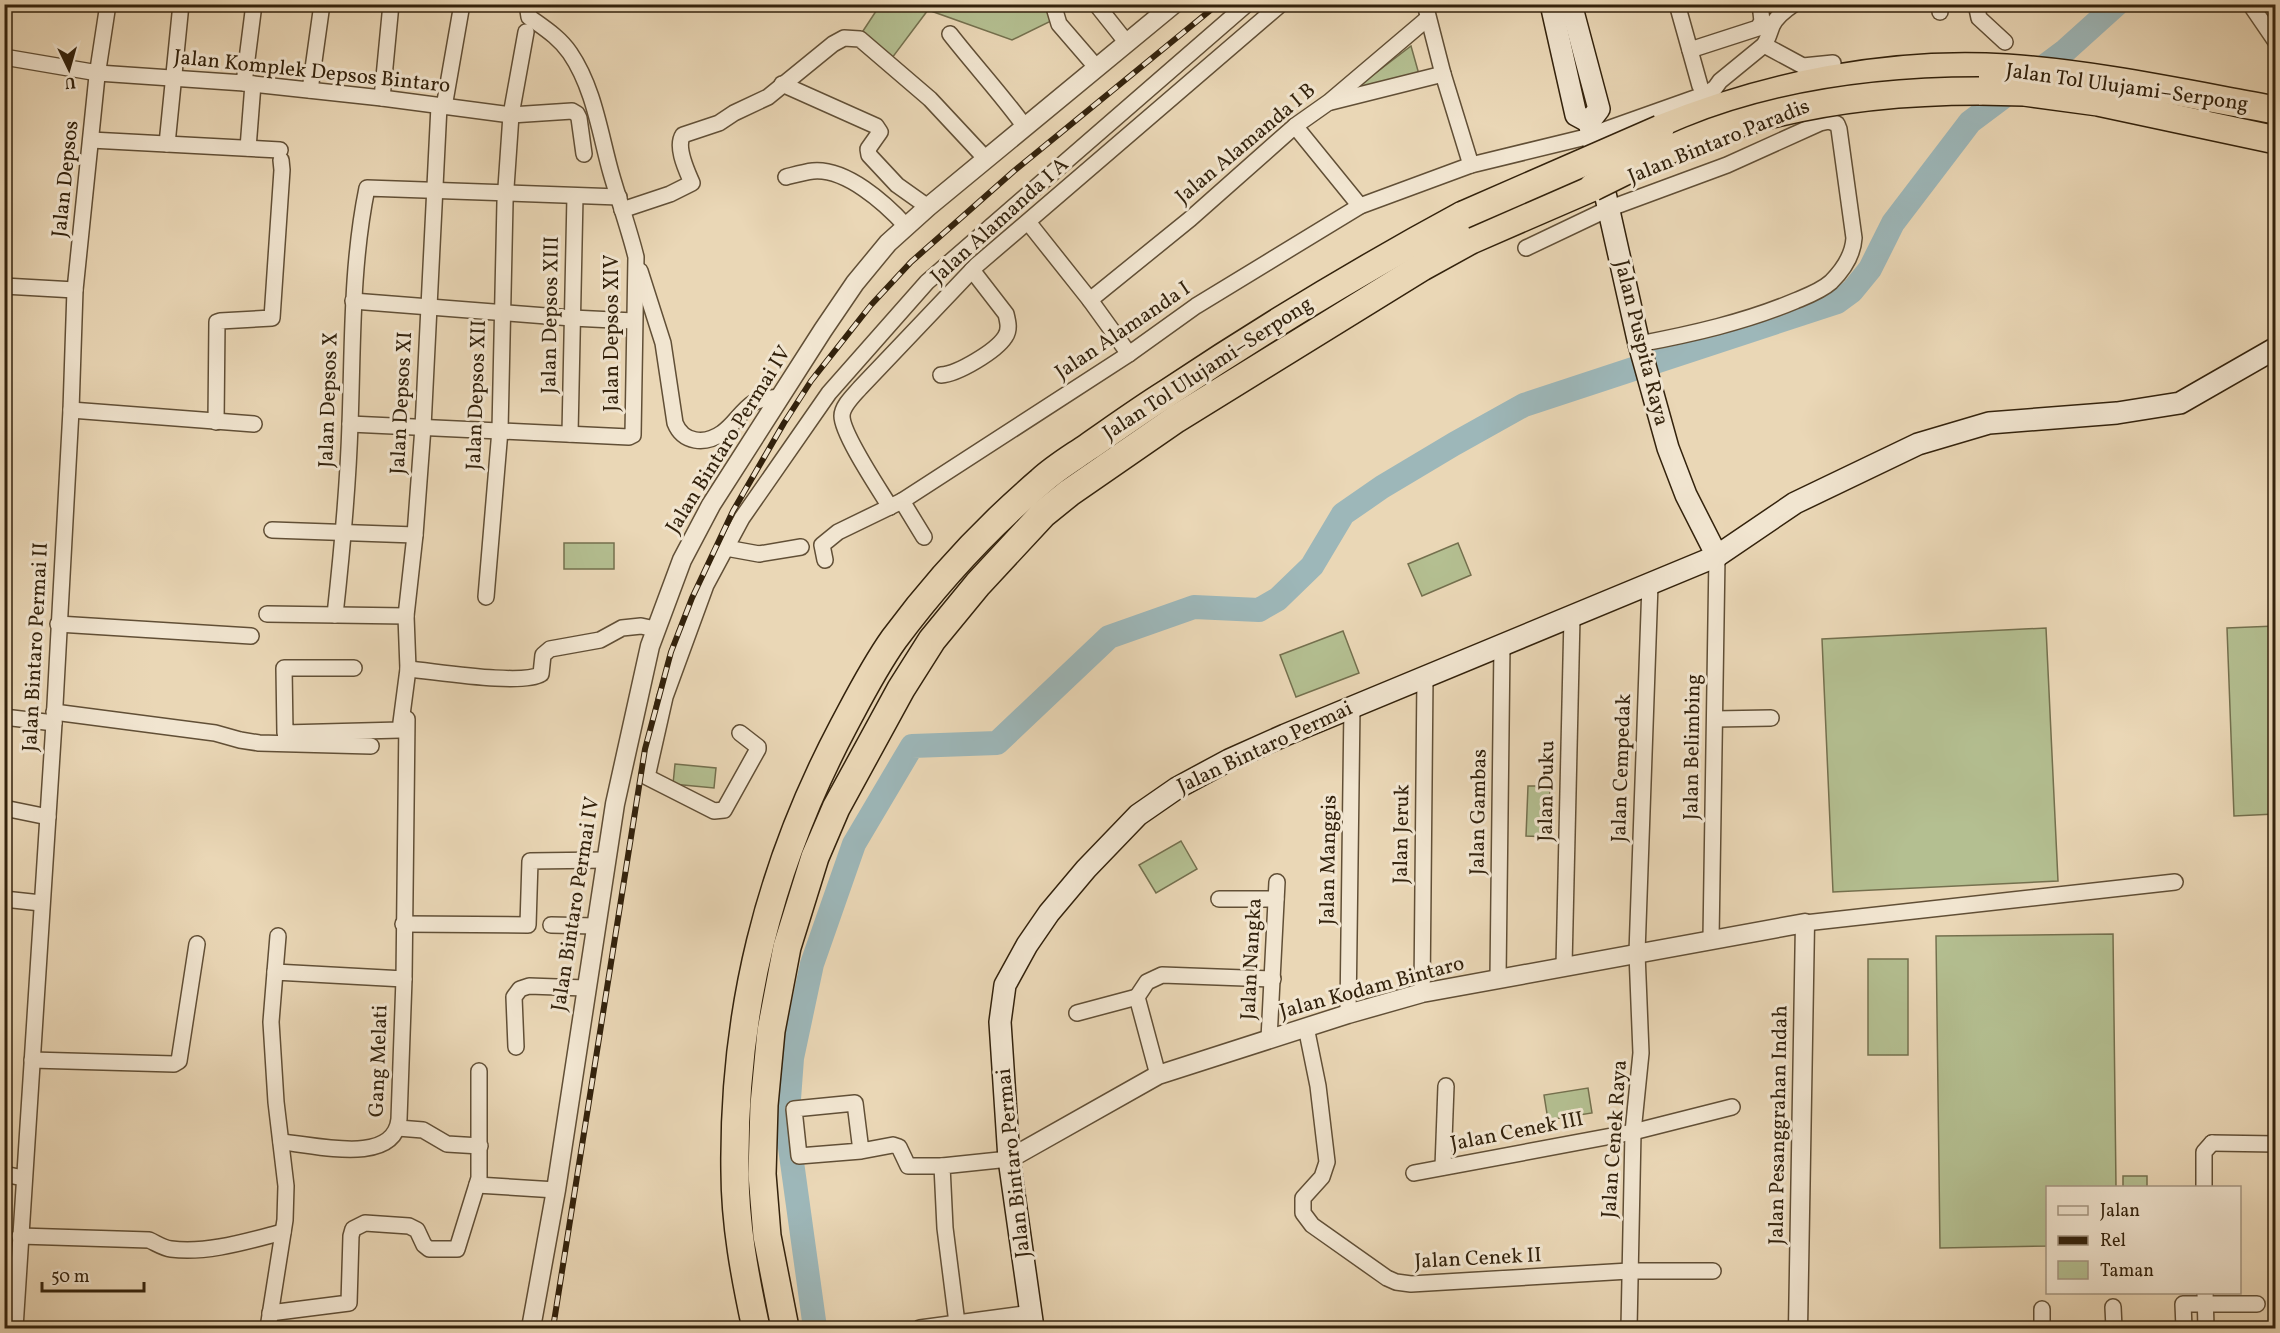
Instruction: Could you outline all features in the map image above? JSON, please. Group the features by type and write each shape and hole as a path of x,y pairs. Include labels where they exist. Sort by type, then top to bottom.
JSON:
{"highway":[{"name":"Jalan Tol Ulujami–Serpong","path":"756,1329 744,1275 735,1173 737,1097 750,980 769,903 793,834 826,759 869,678 893,640 943,578 988,529 1044,478 1251,338 1463,215 1682,120 1752,96 1835,78 1920,68 2006,68 2276,140"},
{"name":"Jalan Tol Ulujami–Serpong","path":"785,1329 767,1236 762,1173 764,1105 771,1031 787,947 815,857 836,808 901,689 932,640 978,584 1043,514 1069,493 1176,419 1422,267 1471,240 1593,187 1692,140 1759,117 1813,104 1923,91 2024,93 2084,88 2276,110"}],"main road":[{"path":"1551,4 1576,116 1591,129 1599,109 1571,4"},
{"name":"Jalan Puspita Raya","path":"1591,129 1640,346 1668,448 1686,495 1717,556"},
{"name":"Jalan Bintaro Permai","path":"1032,1321 1009,1159 1000,1022 1001,1003 1005,985 1013,968 1049,913 1086,869 1138,815 1170,793 1229,760 1352,706 1717,556 1795,503 1918,444 1989,423 2117,413 2180,403 2276,348"}],"street":[{"name":"Jalan Depsos","path":"75,290 91,140 103,73 108,4"},
{"path":"167,144 182,4"},
{"path":"248,148 254,4"},
{"path":"310,90 322,4"},
{"path":"382,98 391,4"},
{"name":"Jalan Depsos XI","path":"407,676 406,616 423,427 435,192 442,107 462,4"},
{"name":"Jalan Depsos XIV","path":"527,4 529,17 558,38 571,54 586,85 636,257 633,435 629,437 570,434"},
{"path":"1053,4 1059,24 1097,68"},
{"path":"1096,4 1126,43"},
{"name":"Jalan Bintaro Permai IV","path":"531,1329 556,1190 585,988 615,804 655,629 682,560 711,505 855,283 888,243 928,207 1174,4"},
{"path":"740,734 758,747 758,750 724,810 714,811 647,777 672,675 706,585 742,518 829,393 927,282 1247,4"},
{"name":"Jalan Alamanda I A","path":"896,504 857,453 843,419 844,410 860,388 972,270 1281,4"},
{"path":"1677,4 1700,86"},
{"path":"1690,50 1758,28 1762,21 1760,4"},
{"path":"1794,4 1773,23 1764,45 1803,66 1833,63"},
{"path":"1976,4 1979,18 2005,42"},
{"path":"2250,4 2276,42"},
{"path":"1427,11 1443,74 1471,165"},
{"name":"Jalan Alamanda I B","path":"1090,300 1190,219 1295,126 1329,102 1427,11"},
{"name":"Jalan Depsos XII","path":"486,597 500,430 501,312 511,115 526,32"},
{"path":"950,34 1008,103 1025,127"},
{"path":"435,192 575,196 621,204 670,194 692,183 681,147 681,137 719,123 768,97 833,44 844,38 860,39 930,99 986,159"},
{"name":"Jalan Alamanda I","path":"825,560 822,544 829,538 896,504 1129,354 1197,306 1360,206 1471,165 1551,147 1591,129 1706,94 1764,45"},
{"name":"Jalan Komplek Depsos Bintaro","path":"4,57 103,73 175,77 310,90 511,115 572,111 577,114 582,130 584,154"},
{"path":"1329,102 1443,74"},
{"path":"782,84 876,126 879,129 879,135 868,149 869,155 897,185 928,207"},
{"name":"Jalan Bintaro Paradis","path":"1608,209 1727,165 1820,123 1834,122 1839,129 1854,238 1853,250 1830,282 1812,294 1782,307 1736,322 1640,346"},
{"path":"1295,126 1360,206"},
{"path":"91,140 248,148 280,155 282,170 272,318 217,322 216,422"},
{"path":"786,177 814,171 840,175 860,186 906,226"},
{"name":"Jalan Depsos X","path":"335,615 344,533 353,302 359,226 367,188 435,192"},
{"name":"Jalan Depsos XIII","path":"570,434 575,196"},
{"path":"1526,248 1608,209"},
{"path":"1028,222 1090,300 1129,354"},
{"path":"636,257 663,343 678,430 692,441 722,434 754,402 781,398"},
{"path":"941,375 956,372 999,344 1007,335 1009,323 1006,314 972,270"},
{"path":"4,286 75,290"},
{"name":"Jalan Bintaro Permai II","path":"15,1329 11,1280 20,1236 48,817 71,410 75,290"},
{"path":"353,302 634,321"},
{"path":"71,410 254,424"},
{"path":"350,424 570,434"},
{"path":"896,504 924,537"},
{"path":"272,530 415,535"},
{"path":"726,548 759,554 801,547"},
{"name":"Jalan Belimbing","path":"1711,939 1717,556"},
{"name":"Jalan Cempedak","path":"1637,953 1650,584"},
{"path":"267,614 406,616"},
{"name":"Jalan Duku","path":"1564,966 1572,617"},
{"path":"58,624 251,636"},
{"path":"354,668 284,668 285,733 400,730 407,676 507,673 522,680 539,676 542,672 543,655 550,649 600,640 622,628 641,626 655,629"},
{"name":"Jalan Gambas","path":"1498,978 1502,645"},
{"name":"Gang Melati","path":"281,1142 359,1150 383,1144 398,1128 404,979 407,676"},
{"name":"Jalan Jeruk","path":"1422,993 1425,676"},
{"name":"Jalan Manggis","path":"1348,1014 1352,706"},
{"path":"4,717 54,717 215,733 259,743 370,746"},
{"path":"1715,719 1771,718"},
{"path":"4,808 48,817"},
{"path":"403,924 528,925 530,861 606,860"},
{"name":"Jalan Nangka","path":"1269,1039 1277,882"},
{"path":"1805,922 2175,882"},
{"path":"4,899 42,903"},
{"path":"1219,899 1276,899"},
{"name":"Jalan Kodam Bintaro","path":"1009,1159 1158,1075 1348,1014 1422,993 1805,922"},
{"name":"Jalan Pesanggrahan Indah","path":"1798,1329 1805,922"},
{"path":"551,925 595,926"},
{"path":"278,936 271,1022 276,1102 286,1186 283,1232 269,1321 349,1303 351,1236 353,1229 357,1226 365,1223 409,1226 417,1230 424,1245 429,1249 457,1249 480,1171 479,1071"},
{"path":"32,1060 174,1064 179,1061 197,944"},
{"name":"Jalan Cenek Raya","path":"1629,1329 1633,1132 1641,1053 1637,953"},
{"path":"275,972 404,979"},
{"path":"1077,1013 1137,997 1147,982 1162,975 1273,979"},
{"path":"516,1047 514,997 520,988 529,986 585,988"},
{"path":"1137,997 1158,1075"},
{"name":"Jalan Cenek II","path":"1306,1027 1318,1086 1327,1162 1322,1177 1303,1198 1303,1213 1312,1224 1396,1282 1412,1284 1629,1271 1713,1271"},
{"path":"1443,1167 1446,1086"},
{"path":"861,1151 855,1103 794,1109 799,1156 861,1151 897,1146 901,1149 908,1166 942,1166 1009,1159"},
{"name":"Jalan Cenek III","path":"1414,1173 1633,1132 1732,1107"},
{"path":"398,1128 423,1130 447,1144 480,1146"},
{"path":"2204,1186 2204,1152 2212,1143 2276,1144"},
{"path":"942,1166 945,1228 957,1323"},
{"path":"4,1174 23,1178"},
{"path":"477,1185 556,1190"},
{"path":"20,1236 148,1240 163,1247 175,1249 231,1245 283,1232"},
{"path":"2205,1298 2206,1329"},
{"path":"2184,1329 2183,1304 2205,1298 2257,1304"},
{"path":"2113,1307 2114,1329"},
{"path":"2042,1309 2042,1329"},
{"path":"920,1329 957,1323 1032,1321"}],"green space":[{"path":"880,5 1058,5 1051,21 1012,40 928,10 892,58 863,31"},
{"path":"1411,46 1422,85 1335,104"},
{"path":"564,543 614,543 614,569 564,569"},
{"path":"1458,543 1471,575 1422,596 1408,564"},
{"path":"2275,626 2275,814 2234,816 2227,628"},
{"path":"2046,628 2058,881 1833,892 1822,639"},
{"path":"1343,631 1359,673 1296,697 1280,655"},
{"path":"675,764 716,768 714,788 673,784"},
{"path":"1528,786 1550,786 1549,837 1526,836"},
{"path":"1181,841 1197,869 1156,893 1139,865"},
{"path":"2113,934 2116,1186 2046,1186 2046,1246 1940,1248 1936,936"},
{"path":"1868,959 1908,959 1908,1055 1868,1055"},
{"path":"1588,1088 1592,1113 1548,1120 1544,1095"},
{"path":"2123,1176 2147,1176 2147,1186 2123,1186"}],"waterway":[{"path":"815,1328 787,1126 792,1058 812,964 854,844 912,746 997,743 1109,637 1194,607 1259,610 1278,599 1312,566 1343,514 1382,487 1524,405 1837,302 1852,291 1870,269 1893,223 1970,122 2066,50 2117,4"}],"railway":[{"path":"553,1328 645,749 671,652 692,598 733,511 811,381 871,305 911,262 1014,171 1218,4"}]}
